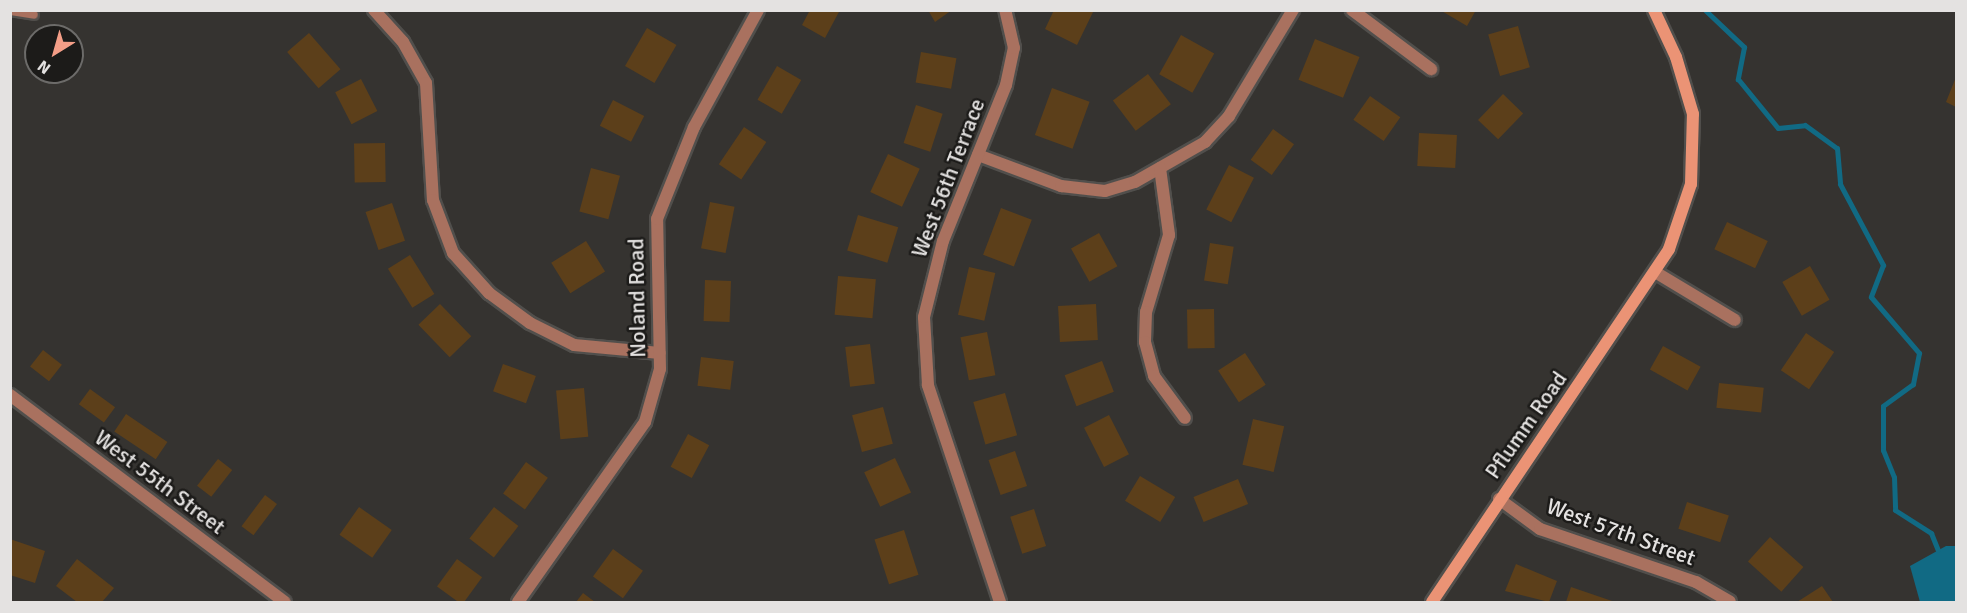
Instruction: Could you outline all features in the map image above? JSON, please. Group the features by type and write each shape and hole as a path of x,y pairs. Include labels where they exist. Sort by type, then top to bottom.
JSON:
{"main road":[{"name":"Pflumm Road","path":"1432,603 1499,499 1669,249 1691,184 1693,114 1676,57 1654,10"}],"street":[{"path":"374,10 403,42 426,83 434,200 453,253 489,293 565,341 660,353"},
{"name":"Noland Road","path":"518,603 645,422 660,353 657,219 694,127 758,10"},
{"name":"West 56th Terrace","path":"1000,603 928,385 924,316 943,241 1006,86 1014,48 1005,10"},
{"path":"978,155 1061,186 1105,191 1160,168 1205,142 1229,116 1293,10"},
{"path":"1352,10 1431,69"},
{"path":"1160,168 1169,235 1146,312 1145,342 1154,376 1185,418"},
{"path":"1655,272 1735,320"},
{"name":"West 55th Street","path":"10,395 285,603"},
{"name":"West 57th Street","path":"1499,499 1540,529 1696,582 1730,603"}],"lane":[{"path":"10,11 34,15"}],"water":[{"path":"1946,546 1956,546 1956,602 1920,602 1910,566"}],"building":[{"path":"810,10 840,10 825,38 802,25"},
{"path":"928,10 952,10 935,22"},
{"path":"1054,10 1094,10 1077,45 1045,29"},
{"path":"1440,10 1476,10 1467,26"},
{"path":"1518,26 1530,67 1500,76 1488,35"},
{"path":"647,28 676,45 654,83 625,66"},
{"path":"309,33 340,69 319,88 287,52"},
{"path":"1181,35 1214,53 1192,93 1159,74"},
{"path":"1315,39 1360,57 1343,98 1299,80"},
{"path":"921,52 956,58 951,89 916,83"},
{"path":"777,66 801,80 782,114 758,100"},
{"path":"1148,74 1171,104 1136,131 1113,100"},
{"path":"1956,77 1956,107 1946,102"},
{"path":"361,79 377,111 352,124 335,92"},
{"path":"1052,88 1090,102 1072,149 1035,135"},
{"path":"1503,94 1523,113 1498,139 1478,120"},
{"path":"1370,96 1400,117 1384,141 1353,120"},
{"path":"613,100 644,116 631,142 600,126"},
{"path":"916,105 943,114 930,152 904,143"},
{"path":"744,127 766,142 741,179 719,164"},
{"path":"1273,129 1294,144 1272,175 1251,160"},
{"path":"1419,133 1457,135 1455,168 1417,166"},
{"path":"385,143 386,182 355,183 354,144"},
{"path":"888,154 920,169 902,207 870,192"},
{"path":"1229,165 1254,178 1231,222 1206,210"},
{"path":"591,168 620,176 608,219 579,211"},
{"path":"710,202 735,207 726,253 701,248"},
{"path":"392,203 405,241 379,250 366,212"},
{"path":"1001,208 1032,220 1014,267 983,255"},
{"path":"858,215 898,227 887,263 847,250"},
{"path":"1727,222 1768,241 1755,268 1714,249"},
{"path":"1099,233 1117,266 1089,282 1071,249"},
{"path":"586,241 605,272 570,293 551,263"},
{"path":"1210,243 1234,247 1228,284 1204,281"},
{"path":"410,255 434,294 412,308 388,269"},
{"path":"1810,266 1830,300 1802,316 1782,282"},
{"path":"969,267 995,273 984,321 958,315"},
{"path":"838,276 876,279 872,318 835,315"},
{"path":"705,280 731,281 730,322 704,321"},
{"path":"440,304 471,336 450,357 418,325"},
{"path":"1096,304 1098,340 1060,342 1058,306"},
{"path":"1187,309 1214,309 1215,348 1188,348"},
{"path":"987,332 995,375 969,380 960,337"},
{"path":"1806,333 1834,352 1809,389 1781,370"},
{"path":"870,344 875,384 850,387 845,347"},
{"path":"1663,346 1701,367 1688,390 1650,370"},
{"path":"43,350 62,365 49,381 30,367"},
{"path":"1245,353 1266,385 1239,402 1218,370"},
{"path":"701,357 734,361 730,390 697,386"},
{"path":"1102,361 1114,392 1076,406 1065,375"},
{"path":"503,364 536,376 526,403 493,391"},
{"path":"1719,383 1764,388 1761,413 1716,408"},
{"path":"584,388 588,437 560,439 556,390"},
{"path":"90,389 115,407 104,423 79,404"},
{"path":"1005,393 1017,435 985,444 973,402"},
{"path":"883,407 893,444 862,452 852,415"},
{"path":"126,414 167,442 156,459 114,431"},
{"path":"1109,415 1129,454 1104,467 1084,428"},
{"path":"1253,419 1284,426 1274,472 1242,465"},
{"path":"688,434 709,445 692,478 671,467"},
{"path":"1015,451 1027,486 1001,495 989,460"},
{"path":"895,458 911,492 880,507 864,472"},
{"path":"218,459 232,470 211,497 197,486"},
{"path":"526,462 548,478 525,509 503,494"},
{"path":"1140,476 1175,497 1160,522 1125,501"},
{"path":"1238,479 1248,504 1204,522 1193,497"},
{"path":"265,495 277,504 254,535 242,526"},
{"path":"1687,502 1729,516 1720,542 1678,529"},
{"path":"359,507 392,530 372,558 339,535"},
{"path":"494,507 518,526 494,558 469,539"},
{"path":"1034,509 1046,546 1022,554 1010,517"},
{"path":"904,530 919,575 889,584 875,540"},
{"path":"1770,537 1803,567 1781,592 1748,562"},
{"path":"10,539 45,551 35,583 10,575"},
{"path":"613,549 643,571 623,598 593,577"},
{"path":"77,559 114,588 102,602 77,602 56,586"},
{"path":"457,559 482,577 464,602 458,602 437,587"},
{"path":"1516,564 1557,581 1549,602 1505,591"},
{"path":"1822,586 1833,602 1797,602"},
{"path":"1571,587 1615,602 1566,602"},
{"path":"583,593 595,602 576,602"}],"waterway":[{"path":"1705,10 1744,47 1738,79 1778,128 1805,125 1837,148 1840,184 1883,265 1871,297 1919,353 1913,384 1883,406 1883,450 1894,477 1895,510 1931,533 1938,550"}]}
